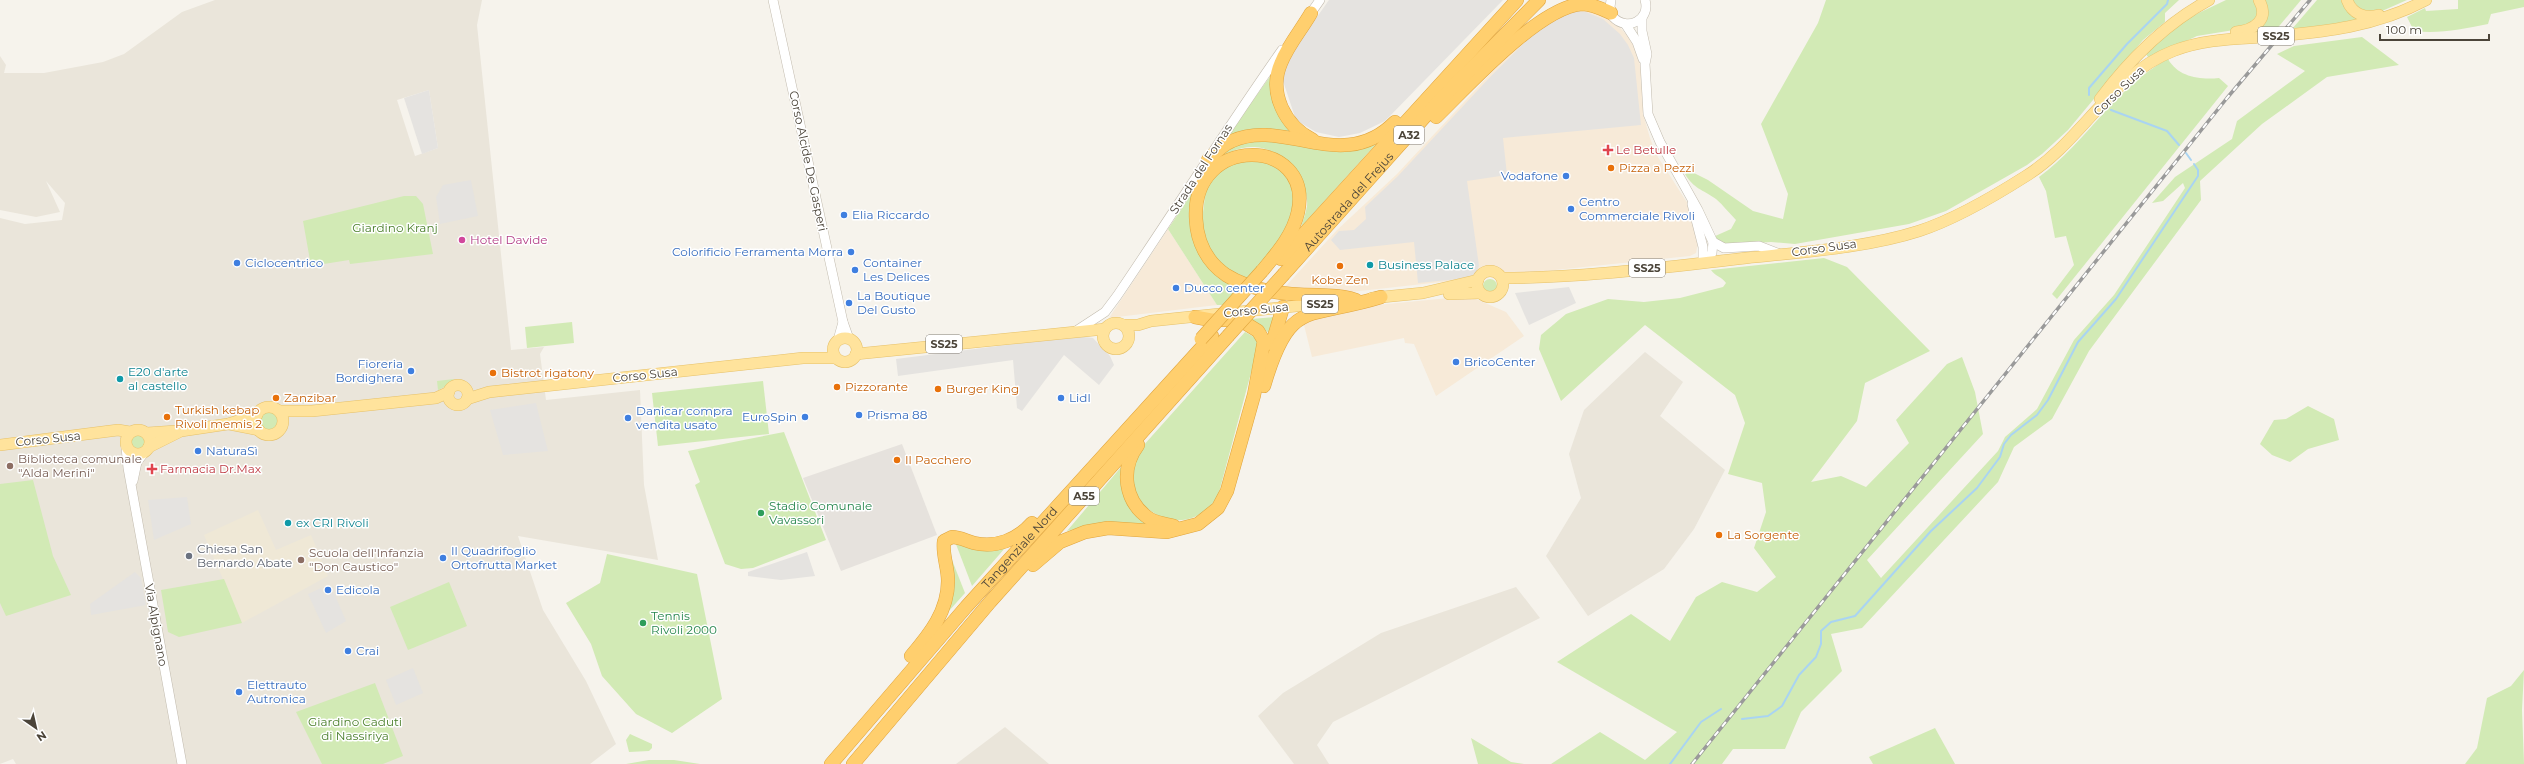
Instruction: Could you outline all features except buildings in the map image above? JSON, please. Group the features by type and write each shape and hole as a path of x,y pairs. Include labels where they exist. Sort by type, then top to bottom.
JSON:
{"highway":[{"name":"Autostrada del Frejus","path":"1207,338 1266,271 1517,0"},
{"name":"Autostrada del Frejus","path":"1228,336 1472,67 1539,0"},
{"path":"1386,161 1408,146 1535,24 1554,12 1583,4 1611,6"},
{"path":"1311,13 1280,63 1277,86 1280,106 1290,124 1304,136 1318,143"},
{"path":"1208,160 1223,146 1250,136 1318,143 1354,144 1383,133 1455,58 1476,43"},
{"path":"1266,271 1294,224 1298,212 1299,195 1294,179 1279,162 1268,157 1245,154 1233,157 1211,172 1198,194 1196,228 1203,249 1210,260 1226,275 1246,284 1302,294 1342,295 1356,300"},
{"path":"1239,449 1260,399 1273,356 1279,342 1293,324 1304,316 1318,310 1360,303 1381,297"},
{"path":"988,604 1014,584 1051,548 1070,536 1097,529 1167,532 1198,524 1218,508 1227,492 1254,395 1283,308"},
{"path":"1195,316 1211,320 1240,320 1250,324 1262,335 1263,349 1254,395"},
{"name":"Tangenziale Nord","path":"853,764 988,604 1228,336"},
{"name":"Tangenziale Nord","path":"831,764 966,607 1184,366 1207,338"},
{"path":"1180,528 1157,522 1143,513 1131,496 1126,476 1127,466 1134,451 1174,404 1184,385"},
{"path":"890,694 900,670 929,635 943,608 948,582 944,541 952,537 958,537 972,542 991,545 1011,539 1029,527 1074,476 1102,456"}],"main road":[{"name":"Corso Susa","path":"2073,137 2111,85 2147,44 2190,11 2209,0"},
{"path":"2190,11 2204,8 2219,0"},
{"path":"2188,46 2208,36 2245,31 2256,27 2263,17 2263,10 2259,0"},
{"path":"2347,0 2355,12 2369,17 2398,7 2411,8"},
{"name":"Corso Susa","path":"1503,283 1781,254 1887,239 1930,227 2029,174 2051,158 2139,70 2163,56 2188,46 2219,40 2343,29 2378,21 2411,8 2426,0"},
{"name":"SS25","path":"1478,280 1482,274 1489,271 1497,273 1503,283 1499,295 1492,298 1480,293"},
{"name":"Corso Susa","path":"1124,325 1138,326 1151,321 1423,293 1478,280"},
{"path":"1478,280 1480,293"},
{"name":"Corso Susa","path":"1423,293 1436,295 1480,293"},
{"name":"SS25","path":"835,349 854,346 890,350 1076,331 1104,334 1116,323 1124,325"},
{"path":"1124,325 1129,336"},
{"path":"1104,334 1110,348 1117,349 1126,344 1129,336 1138,326"},
{"name":"SS25","path":"835,349 846,362 854,346"},
{"name":"Corso Susa","path":"467,394 803,358 835,349"},
{"path":"259,430 256,423 257,415 261,410 270,407 279,411 312,411 436,398 449,396 456,386 462,386 467,394 459,406 449,396"},
{"path":"279,411 283,417 282,425"},
{"path":"228,424 273,434 282,425 312,411"},
{"path":"180,431 146,450 133,453 127,440 137,429 147,433 180,431 228,424 257,415"},
{"name":"Corso Susa","path":"0,445 118,430 127,440"},
{"path":"146,450 150,441 147,433"}],"street":[{"name":"Corso Alcide De Gasperi","path":"773,0 843,322 854,346"},
{"name":"Strada del Fornas","path":"1076,331 1110,306 1236,116 1320,0"},
{"path":"1645,0 1646,8 1642,18 1642,31 1647,54 1645,64 1646,102 1651,123 1713,242 1712,253 1703,263"},
{"path":"1611,6 1617,21 1626,24 1635,23 1642,18"},
{"path":"1626,24 1637,42 1645,64"},
{"path":"1692,200 1702,247 1703,263"},
{"path":"1713,242 1724,248 1759,246 1781,254"},
{"name":"Corso Alcide De Gasperi","path":"835,349 843,322"},
{"name":"Via Alpignano","path":"127,440 132,486 182,764"},
{"name":"Via Alpignano","path":"132,486 135,468 146,450"}],"shaded area":[{"path":"215,0 482,0 477,25 511,350 544,347 540,354 546,400 640,390 644,485 658,560 518,536 543,610 586,681 616,744 590,764 16,764 13,759 0,764 0,218 25,224 62,220 65,203 46,181 60,212 36,217 0,210 0,56 6,65 4,73 44,73 103,62 124,54 182,12","holes":["429,90 438,148 415,156 397,100"]},
{"path":"1329,0 1503,0 1385,121 1360,133 1339,137 1316,132 1296,120 1282,78 1290,55"},
{"path":"1575,9 1597,12 1615,22 1633,42 1641,68 1644,117 1650,138 1656,154 1688,204 1698,243 1696,253 1690,256 1517,274 1503,273 1491,267 1479,269 1468,279 1342,293 1285,287 1337,230 1397,174 1492,72 1535,30"},
{"path":"1575,11 1586,12 1603,19 1620,34 1628,45 1634,58 1641,125 1503,138 1507,175 1467,181 1479,266 1476,273 1468,278 1418,283 1414,242 1340,250 1331,240 1339,231 1354,230 1366,219 1365,207 1398,176 1492,75 1535,32 1551,21"},
{"path":"429,90 438,148 422,154 404,98"},
{"path":"471,180 478,216 440,224 436,197 443,185"},
{"path":"1168,229 1217,305 1109,318"},
{"path":"1569,287 1576,303 1529,325 1515,293"},
{"path":"1469,296 1506,312 1524,336 1436,396 1414,344 1405,343 1404,338 1312,357 1303,321 1346,308"},
{"path":"1077,336 1093,338 1110,356 1114,365 1099,385 1064,355 1022,411 1017,408 1013,360 898,376 896,359"},
{"path":"1645,352 1683,382 1660,416 1725,470 1694,529 1664,569 1588,616 1546,556 1581,498 1569,454 1584,410"},
{"path":"536,403 548,451 503,455 490,410"},
{"path":"902,444 937,535 841,571 803,478"},
{"path":"187,497 191,524 154,540 148,500"},
{"path":"258,510 276,550 311,535 328,576 242,623 204,535"},
{"path":"807,552 815,576 781,580 748,576 748,572"},
{"path":"135,572 141,578 146,605 91,615 90,604"},
{"path":"1516,587 1540,618 1333,722 1317,745 1329,764 1294,764 1258,716 1283,693 1381,633"},
{"path":"321,588 325,596 334,593 346,621 326,633 308,594"},
{"path":"413,668 423,693 396,705 386,680"},
{"path":"1005,727 1049,764 956,764"}],"green space":[{"path":"1826,0 2179,0 2165,13 2165,22 2143,40 2068,130 2042,154 2027,165 1946,211 1909,224 1795,244 1771,242 1724,245 1713,237 1731,229 1736,220 1716,199 1695,186 1685,174 1690,171 1708,180 1753,211 1783,219 1788,194 1761,124 1818,23"},
{"path":"2226,0 2256,0 2260,18 2240,29 2197,36 2150,58 2147,56 2146,51 2184,20"},
{"path":"2263,0 2301,0 2275,31 2254,32"},
{"path":"2317,0 2344,0 2364,20 2324,27 2292,29"},
{"path":"2352,0 2407,0 2382,11 2363,12"},
{"path":"2458,0 2524,0 2524,7 2491,14 2488,24 2442,31 2414,31 2407,17 2425,8 2426,11 2458,9"},
{"path":"2362,37 2399,65 2327,77 2262,124 2200,181 2201,200 2089,351 2052,419 2014,447 1998,482 1862,628 1831,634 1842,671 1801,712 1785,749 1733,749 1722,764 1551,764 1600,732 1645,760 1677,732 1557,662 1631,614 1670,641 1696,597 1722,582 1757,592 1776,577 1754,548 1766,512 1762,483 1728,474 1745,423 1735,395 1645,325 1561,401 1539,349 1541,335 1566,314 1608,299 1644,302 1680,298 1723,287 1726,283 1711,270 1824,258 1847,267 1930,351 1865,383 1857,421 1811,482 1841,476 1866,487 1909,443 1896,420 1947,364 1962,357 1975,392 1983,434 1867,560 1881,578 1998,451 2005,437 2037,409 2074,340 2114,295 2185,188 2183,183 2163,201 2152,203 2175,177 2232,139 2237,121 2305,71 2277,54 2294,46"},
{"path":"2168,59 2178,70 2190,76 2197,78 2219,78 2228,86 2057,299 2052,294 2074,265 2066,236 2055,238 2046,191 2039,177 2072,148 2132,84"},
{"path":"1274,71 1297,135 1225,139"},
{"path":"1253,140 1377,143 1301,227 1307,206 1307,195 1299,175 1293,166 1285,159 1266,149 1249,147 1223,155 1214,161 1225,150"},
{"path":"1243,159 1267,162 1278,168 1286,177 1293,190 1295,203 1292,217 1285,231 1266,258 1247,279 1235,274 1217,259 1206,240 1203,217 1206,193 1214,176 1220,171"},
{"path":"1194,190 1190,223 1239,287 1223,305 1217,305 1168,229"},
{"name":"Giardino Kranj","path":"404,196 416,196 423,204 433,254 350,264 349,260 311,266 303,221"},
{"path":"1490,279 1495,281 1497,286 1495,291 1490,293 1485,291 1483,286 1485,281"},
{"path":"1274,317 1269,333 1251,319"},
{"path":"572,322 574,343 527,348 525,327"},
{"path":"1245,332 1256,338 1259,343 1218,496 1205,511 1190,519 1175,520 1160,516 1147,508 1137,496 1132,481 1133,465 1143,446"},
{"path":"454,379 449,385 438,390 437,381"},
{"path":"763,381 769,434 658,446 652,393"},
{"path":"2308,406 2334,419 2339,440 2308,449 2290,462 2272,455 2260,444 2274,420 2286,419"},
{"path":"269,412 275,415 278,421 275,427 269,430 263,427 260,421 263,415"},
{"name":"Stadio Comunale Vavassori","path":"784,432 826,540 753,568 741,569 725,564 695,485 700,482 688,451"},
{"path":"138,434 143,436 145,441 143,446 138,448 133,446 131,441 133,436"},
{"path":"1122,466 1122,479 1148,525 1104,522 1067,531"},
{"path":"33,480 53,556 71,595 6,616 0,603 0,484"},
{"path":"954,539 1005,548 972,586"},
{"name":"Tennis Rivoli 2000","path":"607,554 697,574 722,699 672,733 636,714 602,676 591,644 566,603 600,583"},
{"path":"950,555 965,593 948,612"},
{"path":"224,579 242,623 179,637 168,632 161,590"},
{"path":"449,582 467,626 408,650 390,607"},
{"path":"2524,670 2522,710 2524,764 2465,764 2477,748 2487,698 2511,686"},
{"name":"Giardino Caduti di Nassiriya","path":"375,683 403,756 383,764 322,764 296,712"},
{"path":"1935,728 1955,764 1873,764 1869,757"},
{"path":"630,734 652,744 652,748 649,751 629,752 626,740"},
{"path":"1471,738 1511,762 1524,764 1478,764"},
{"path":"649,760 674,760 700,764 626,764"}],"waterway":[{"path":"2089,95 2089,88 2127,44 2167,4 2168,0"},
{"path":"2111,110 2167,131 2179,145"},
{"path":"2186,153 2191,160"},
{"path":"1742,719 1768,716 1782,706 1799,675 1816,657 1821,644 1821,631 1831,622 1855,616 1931,531 1977,488 2000,457 2004,444 2011,435 2037,415 2048,400 2078,342 2116,299 2198,176 2198,170 2194,164"},
{"path":"1670,764 1701,722 1721,709"}],"railway":[{"path":"1692,764 2227,98 2310,0"}],"place":[{"name":"Le Betulle","path":"1608,150"},
{"name":"Pizza a Pezzi","path":"1611,168"},
{"name":"Vodafone","path":"1566,176"},
{"name":"Centro Commerciale Rivoli","path":"1571,209"},
{"name":"Elia Riccardo","path":"844,215"},
{"name":"Hotel Davide","path":"462,240"},
{"name":"Colorificio Ferramenta Morra","path":"851,252"},
{"name":"Ciclocentrico","path":"237,263"},
{"name":"Business Palace","path":"1370,265"},
{"name":"Kobe Zen","path":"1340,266"},
{"name":"Container Les Delices","path":"855,270"},
{"name":"Ducco center","path":"1176,288"},
{"name":"La Boutique Del Gusto","path":"849,303"},
{"name":"BricoCenter","path":"1456,362"},
{"name":"Fioreria Bordighera","path":"411,371"},
{"name":"Bistrot rigatony","path":"493,373"},
{"name":"E20 d'arte al castello","path":"120,379"},
{"name":"Pizzorante","path":"837,387"},
{"name":"Burger King","path":"938,389"},
{"name":"Zanzibar","path":"276,398"},
{"name":"Lidl","path":"1061,398"},
{"name":"Prisma 88","path":"859,415"},
{"name":"Turkish kebap Rivoli memis 2","path":"167,417"},
{"name":"EuroSpin","path":"805,417"},
{"name":"Danicar compra vendita usato","path":"628,418"},
{"name":"NaturaSì","path":"198,451"},
{"name":"Il Pacchero","path":"897,460"},
{"name":"Biblioteca comunale \"Alda Merini\"","path":"10,466"},
{"name":"Farmacia Dr.Max","path":"152,469"},
{"name":"Stadio Comunale Vavassori","path":"761,513"},
{"name":"ex CRI Rivoli","path":"288,523"},
{"name":"La Sorgente","path":"1719,535"},
{"name":"Chiesa San Bernardo Abate","path":"189,556"},
{"name":"Il Quadrifoglio Ortofrutta Market","path":"443,558"},
{"name":"Scuola dell'Infanzia \"Don Caustico\"","path":"301,560"},
{"name":"Edicola","path":"328,590"},
{"name":"Tennis Rivoli 2000","path":"643,623"},
{"name":"Crai","path":"348,651"},
{"name":"Elettrauto Autronica","path":"239,692"}]}
